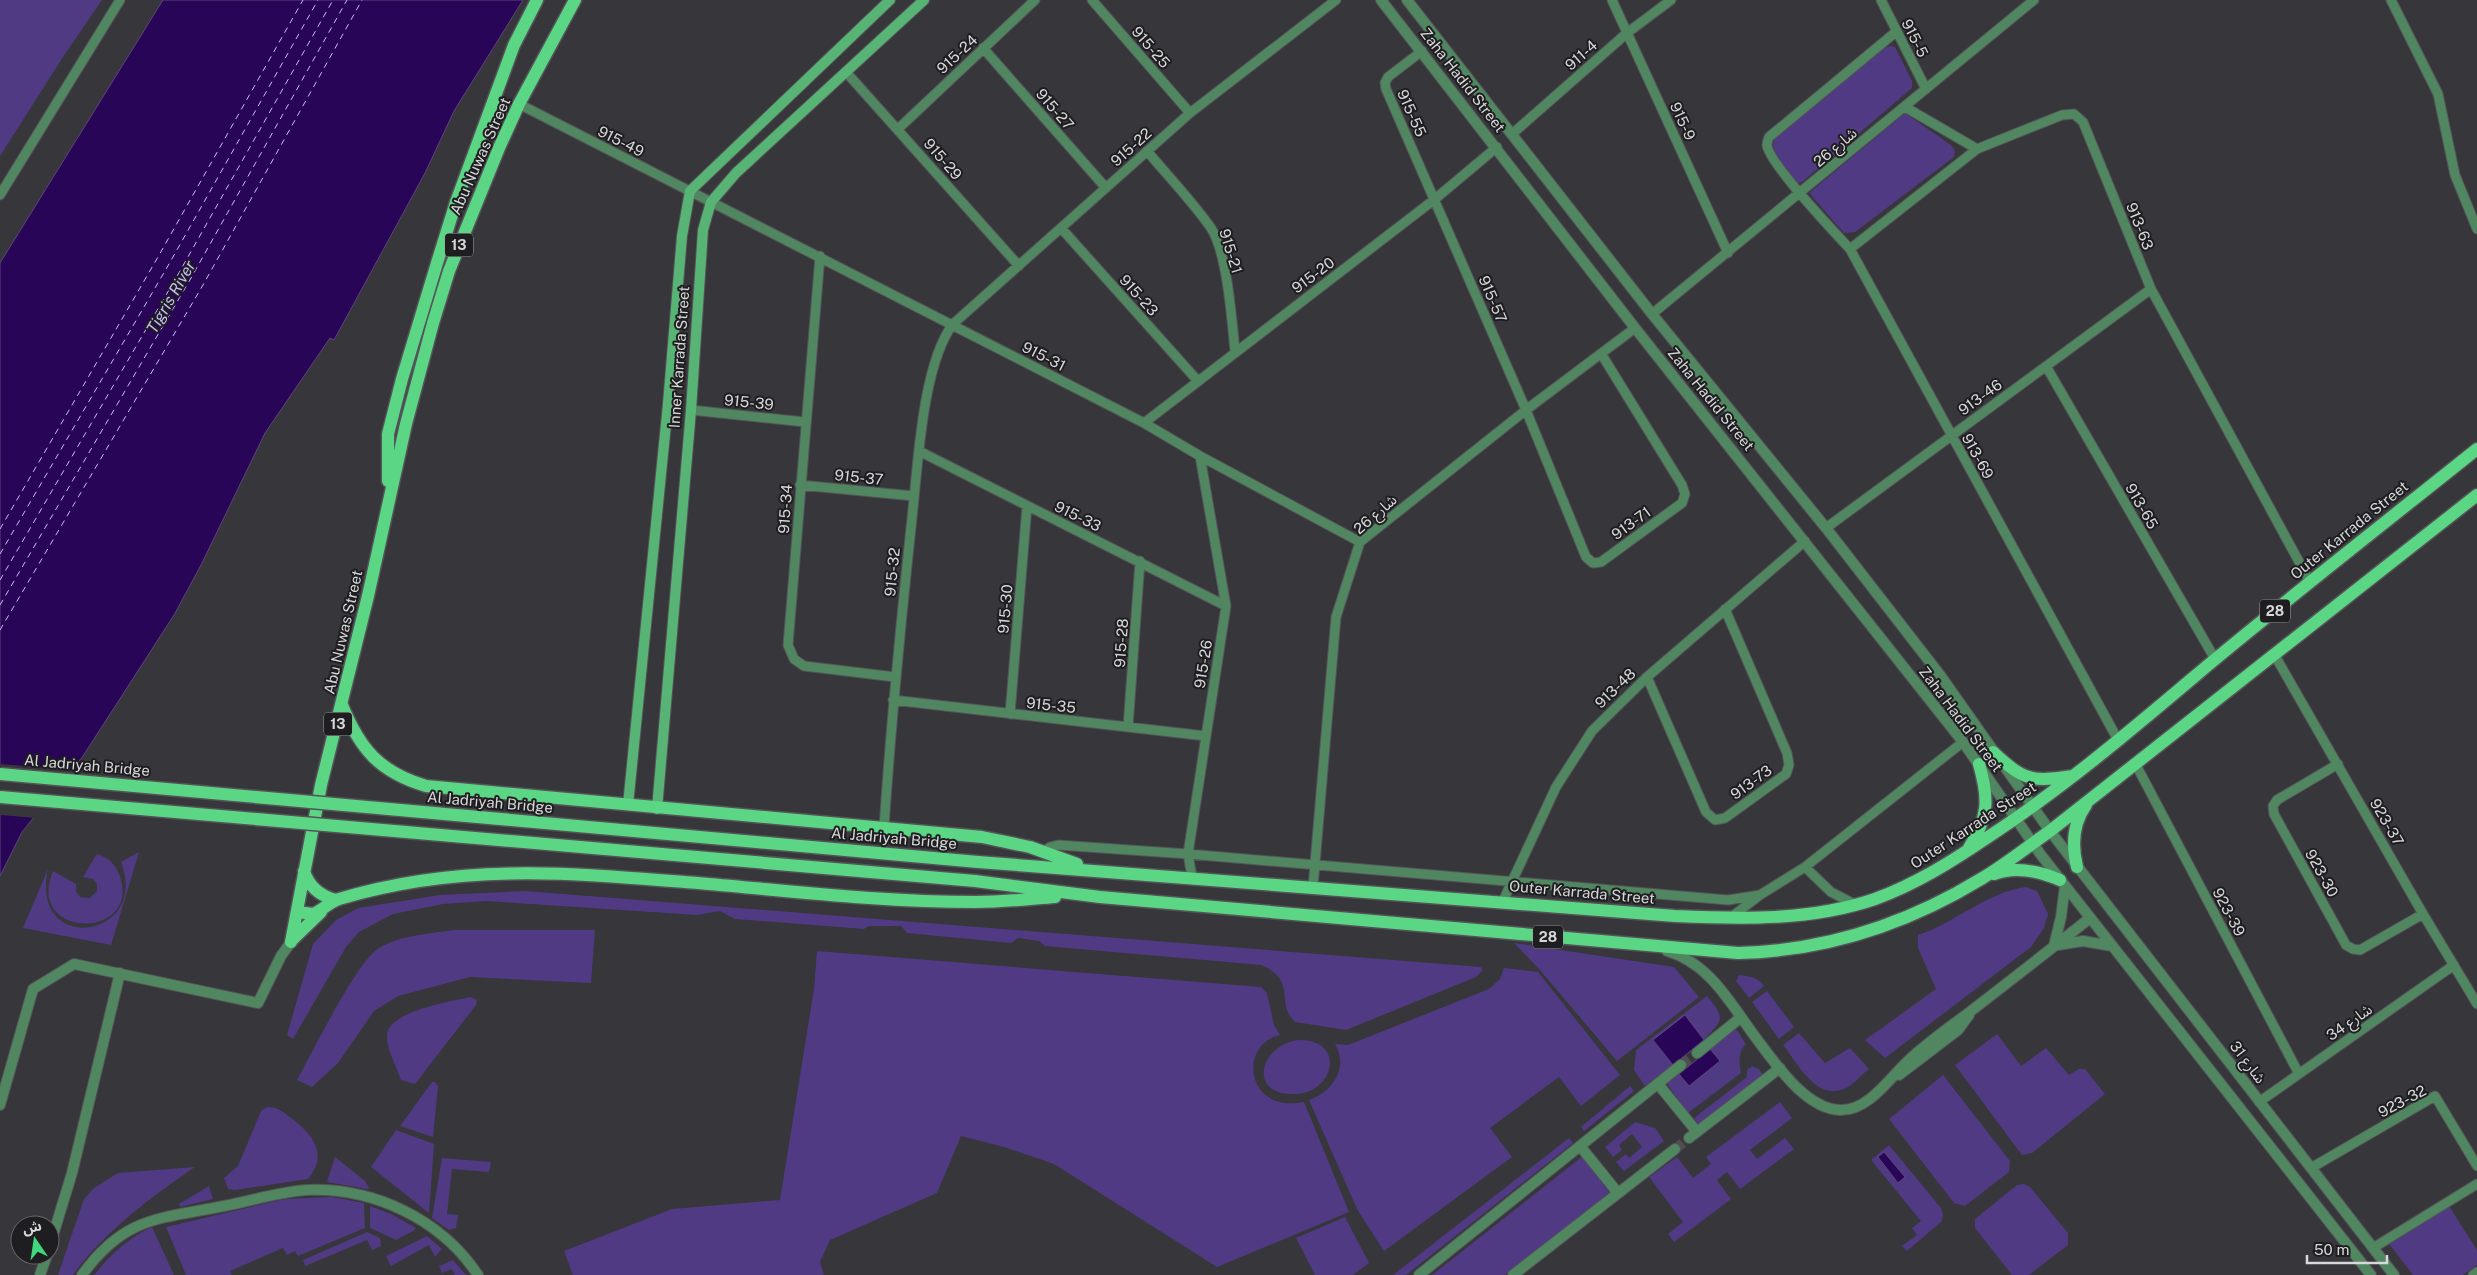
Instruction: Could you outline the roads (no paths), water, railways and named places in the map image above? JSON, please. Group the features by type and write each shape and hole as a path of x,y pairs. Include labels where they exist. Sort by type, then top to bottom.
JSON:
{"main road":[{"name":"Abu Nuwas Street","path":"387,506 388,434 411,347 456,202 514,45 538,0"},
{"name":"Abu Nuwas Street","path":"291,942 322,785 387,506 416,384 449,271 484,182 519,104 575,0"},
{"path":"690,191 890,0"},
{"name":"Inner Karrada Street","path":"657,809 691,410 703,230 710,202 736,173 924,0"},
{"name":"Inner Karrada Street","path":"628,805 668,404 682,236 690,191"},
{"name":"Outer Karrada Street","path":"1102,871 1729,919 1771,918 1856,905 1916,882 2015,820 2076,776 2215,659 2477,449"},
{"name":"28","path":"1100,897 1738,953 1775,952 1807,948 1872,930 1941,900 1982,879 2032,844 2477,495"},
{"path":"342,705 356,736 369,755 391,772 414,782 438,788 657,809 884,827 998,840 1044,852 1102,871"},
{"path":"1993,752 2013,770 2031,779 2046,780 2076,776"},
{"path":"1966,852 1980,830 1986,809 1985,784 1978,764"},
{"name":"Al Jadriyah Bridge","path":"0,774 978,862 1102,871"},
{"path":"0,797 975,881 1100,897"},
{"path":"2077,867 2074,853 2075,834 2083,810 2092,798"},
{"path":"1982,879 2013,870 2045,874 2063,883"},
{"path":"304,871 316,891 336,900"},
{"path":"297,912 313,914 336,900 431,880 488,873 537,872 921,900 977,902 1068,896 1100,897"},
{"path":"291,942 336,900"}],"street":[{"path":"0,195 120,0"},
{"name":"915-24","path":"898,129 1035,0"},
{"name":"915-25","path":"1092,0 1190,113"},
{"name":"915-22","path":"953,324 1190,113 1336,0"},
{"name":"Zaha Hadid Street","path":"1381,0 1497,147 1635,328 1963,742 2032,844 2063,883"},
{"name":"Zaha Hadid Street","path":"1407,0 1652,314 1826,528 1940,675 2050,831"},
{"name":"915-9","path":"1612,0 1728,253"},
{"name":"911-4","path":"1512,134 1627,34 1671,0"},
{"name":"915-5","path":"1881,0 1926,89"},
{"name":"شارع 26","path":"1652,314 2034,0"},
{"path":"2391,0 2438,94 2455,175 2477,228"},
{"name":"913-69","path":"1897,32 1769,137 1767,145 1770,154 1800,194 1850,249 2118,740"},
{"name":"915-27","path":"983,48 1106,188"},
{"name":"915-55","path":"1422,52 1388,77 1385,83 1434,199"},
{"name":"915-29","path":"846,72 1019,266"},
{"name":"915-49","path":"519,104 710,202"},
{"path":"1905,107 1977,149"},
{"name":"913-63","path":"1850,249 1977,149 2062,115 2074,114 2082,122 2151,289 2310,582"},
{"name":"915-20","path":"1144,423 1197,380 1434,199 1497,147"},
{"name":"915-21","path":"1147,152 1212,229 1223,263 1235,351"},
{"name":"915-57","path":"1434,199 1526,410"},
{"name":"915-31","path":"710,202 820,256 1144,423 1200,456 1360,542"},
{"name":"915-23","path":"1061,228 1197,380"},
{"name":"915-34","path":"820,256 788,645 794,660 804,666 895,677"},
{"name":"913-46","path":"1826,528 2151,289"},
{"name":"915-32","path":"884,827 895,677 919,451 934,361 943,338 953,324"},
{"name":"شارع 26","path":"1313,887 1336,617 1360,542 1526,410 1602,355 1635,328"},
{"name":"913-71","path":"1526,410 1586,557 1593,563 1601,562 1682,503 1684,494 1682,485 1602,355"},
{"name":"913-65","path":"2046,366 2215,659"},
{"name":"915-39","path":"691,410 805,422"},
{"name":"915-33","path":"919,451 1226,606"},
{"name":"915-26","path":"1192,877 1188,854 1226,606 1200,456"},
{"name":"915-37","path":"800,485 914,496"},
{"name":"915-30","path":"1010,714 1027,506"},
{"name":"913-48","path":"1503,901 1556,787 1592,731 1647,677 1724,609 1805,542"},
{"name":"915-28","path":"1128,727 1140,561"},
{"name":"913-73","path":"1647,677 1706,812 1714,820 1725,818 1786,774 1789,764 1787,753 1724,609"},
{"name":"923-37","path":"2274,654 2423,914 2477,1004"},
{"name":"915-35","path":"893,700 1206,736"},
{"path":"1729,919 1760,895 1805,867 1963,742"},
{"name":"923-39","path":"2135,763 2299,1074"},
{"name":"923-30","path":"2338,764 2277,800 2273,806 2274,814 2346,945 2353,950 2360,950 2423,914"},
{"path":"2007,807 2014,811 2023,808 2025,804 2024,796"},
{"name":"شارع 31","path":"2050,831 2394,1275"},
{"path":"1044,852 1050,847 1058,845 1188,854 1728,900 1760,895"},
{"path":"1805,867 1831,892 1856,905"},
{"path":"2063,883 2371,1275"},
{"path":"2054,946 2062,916 2063,883"},
{"path":"1644,946 1681,955 1701,968 1723,991 1740,1018 1780,1068 1803,1092 1830,1109 1843,1110 1856,1106 1892,1079 1915,1054 2090,918"},
{"path":"2054,946 2083,941 2112,946"},
{"path":"0,1106 34,989 74,964 258,1003 281,956 291,942"},
{"name":"شارع 34","path":"2259,1102 2454,966"},
{"path":"59,1215 72,1173 120,973"},
{"path":"1697,1053 1740,1018"},
{"path":"1420,1275 1682,1065"},
{"path":"1658,1084 1693,1135 1780,1068"},
{"name":"923-32","path":"2311,1168 2435,1096 2477,1166"},
{"path":"1580,1146 1618,1193"},
{"path":"1513,1275 1674,1149"},
{"path":"2373,1248 2477,1184"},
{"path":"82,1275 119,1235 144,1223 289,1192 323,1190 374,1199 428,1224 460,1250 478,1275"},
{"path":"2473,1275 2477,1272"}],"water":[{"name":"Tigris River","path":"163,0 523,0 454,111 425,173 334,340 330,338 265,433 201,565 174,615 83,756 22,832 0,876 0,263"},
{"path":"1685,1015 1704,1040 1673,1065 1653,1040"},
{"path":"1710,1049 1720,1061 1689,1086 1679,1074"},
{"path":"1884,1152 1905,1177 1898,1183 1878,1157"}],"tunnel":[{"path":"1681,1065 1697,1053"},
{"path":"1675,1149 1689,1138"}]}
